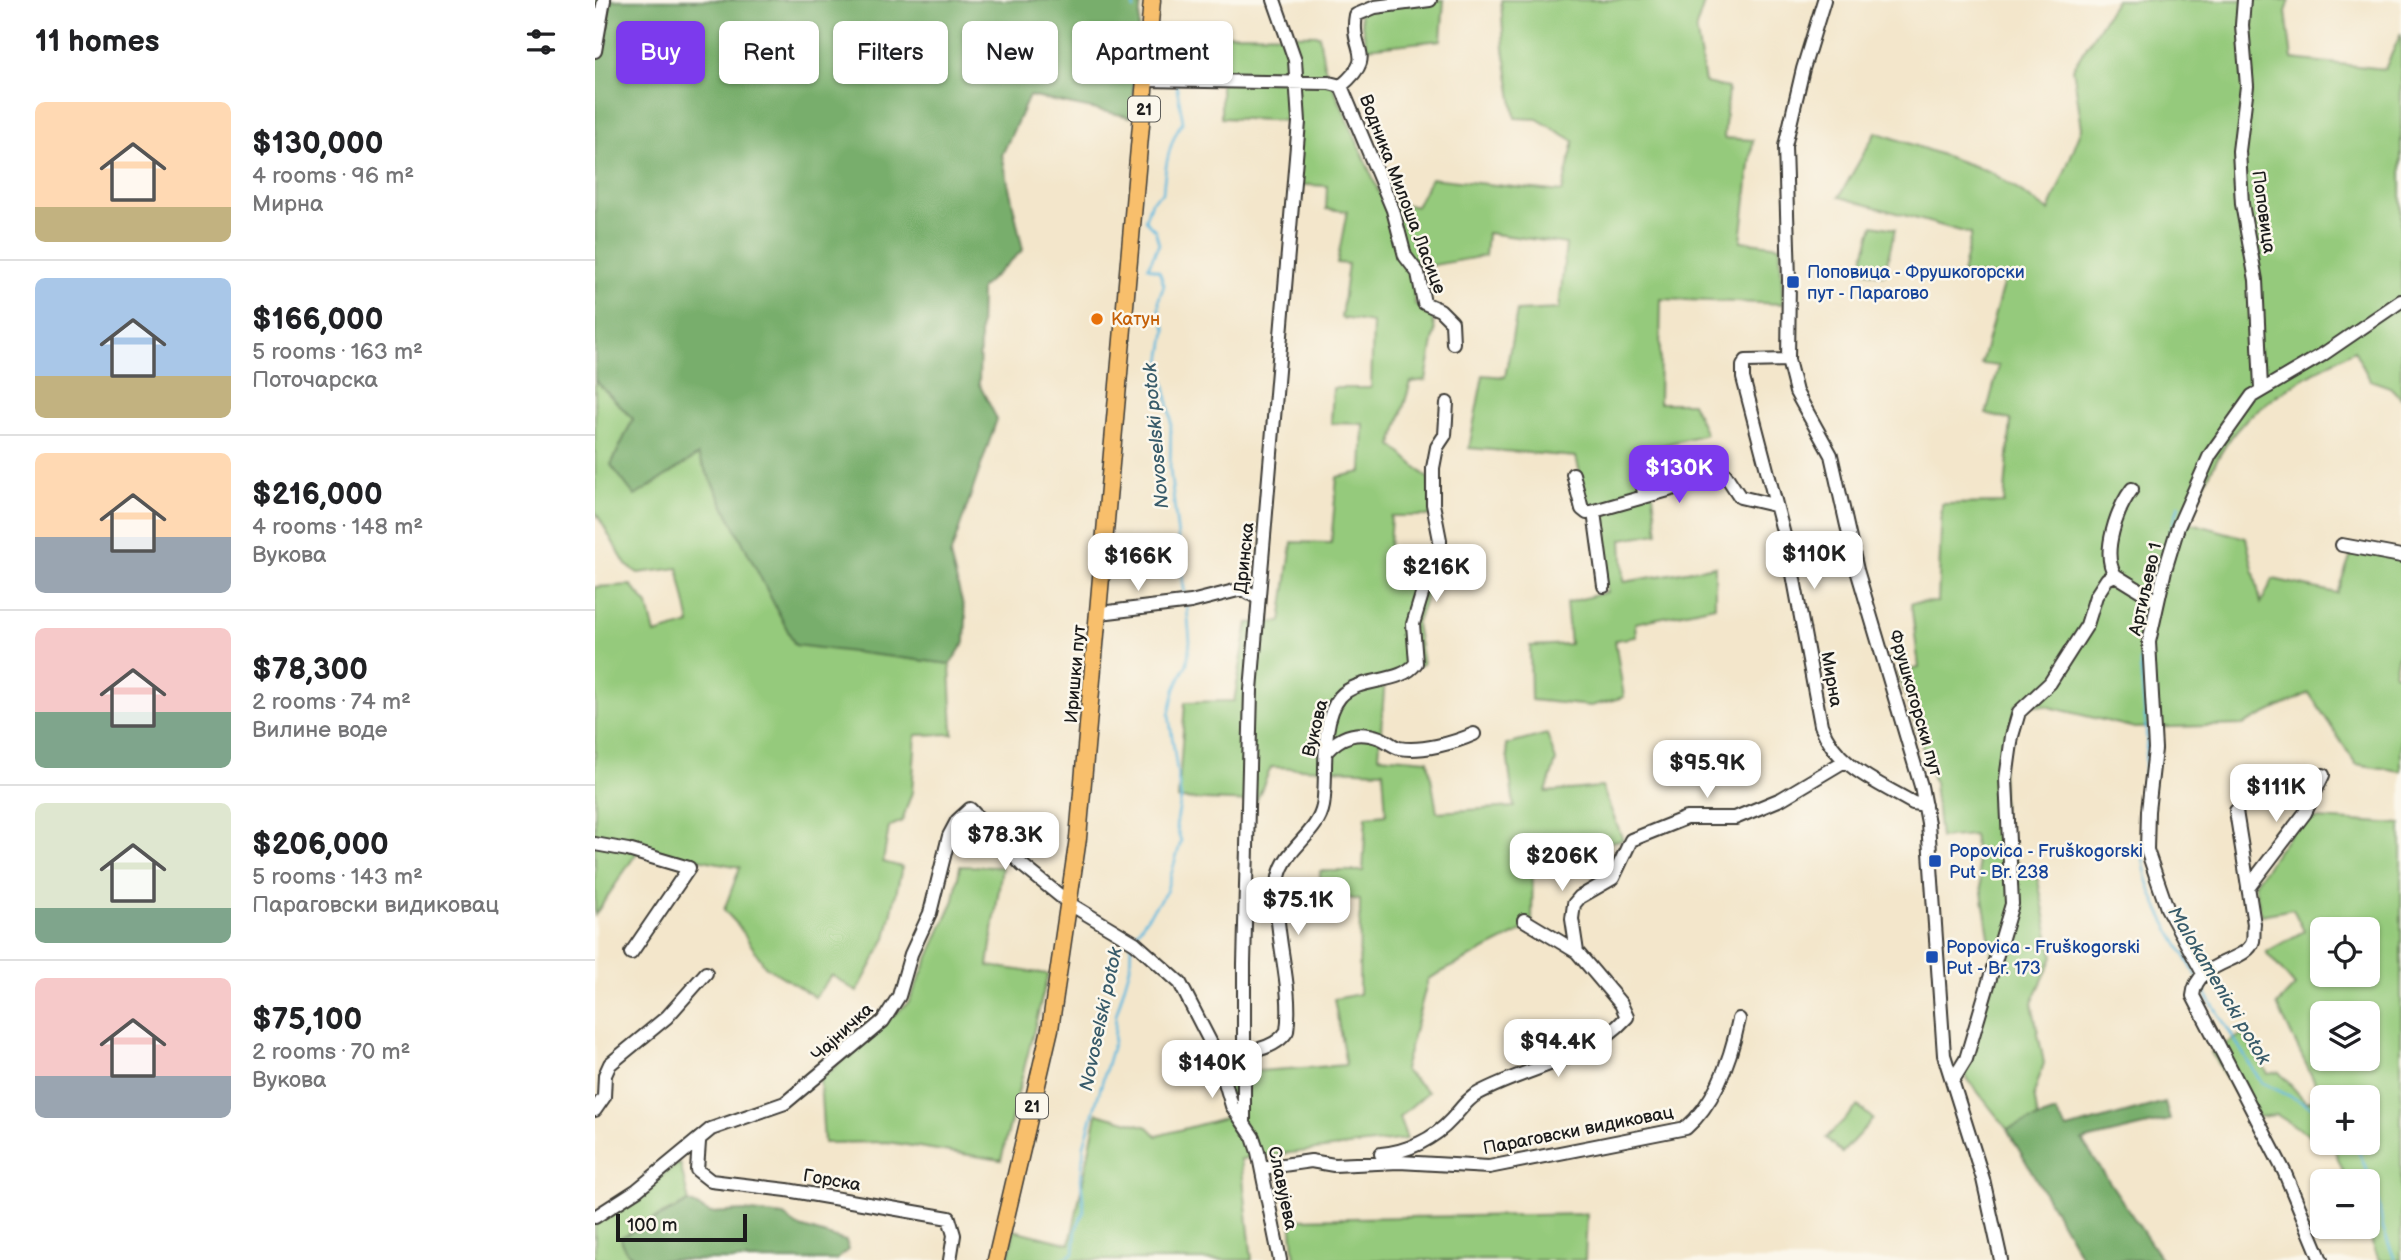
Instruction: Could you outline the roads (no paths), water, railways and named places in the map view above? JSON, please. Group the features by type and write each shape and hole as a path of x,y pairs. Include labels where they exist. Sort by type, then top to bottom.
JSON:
{"main road":[{"name":"Иришки пут","path":"1150,21 1152,0"},
{"name":"Иришки пут","path":"996,1260 1050,1029 1070,904 1100,613 1146,84"}],"street":[{"path":"595,51 604,0"},
{"name":"Дринска","path":"1244,1124 1247,771 1259,575 1300,122 1298,83 1289,38 1274,0"},
{"path":"1233,82 1342,86 1359,71 1362,64 1354,26 1356,15 1375,7 1430,0"},
{"name":"Фрушкогорски пут","path":"1824,0 1800,81 1785,146 1789,280 1788,360 1796,392 1831,455 1857,570 1886,660 1925,805 1942,1037 1983,1179 2001,1260"},
{"name":"Поповица","path":"2244,0 2242,25 2247,86 2239,151 2242,204 2256,280 2261,388"},
{"name":"Водника Милоша Ласице","path":"1342,86 1393,210 1405,256 1418,273 1424,303 1440,310 1452,322 1453,343"},
{"name":"Артиљево 1","path":"2204,975 2167,908 2147,850 2155,749 2149,642 2157,601 2178,527 2193,488 2234,416 2261,388 2322,355 2401,301"},
{"name":"Мирна","path":"1788,360 1751,359 1742,366 1774,505 1790,558 1821,725 1828,744 1843,762 1913,803 1925,805"},
{"name":"Вукова","path":"1217,1055 1272,1045 1282,1039 1287,1031 1279,879 1290,853 1318,821 1323,806 1324,755 1335,706 1344,693 1413,667 1416,663 1413,638 1416,611 1426,584 1440,564 1440,540 1433,504 1433,468 1437,447 1445,435 1447,403"},
{"path":"1641,471 1644,498"},
{"path":"1573,474 1582,509 1587,513 1725,474 1740,497 1774,505"},
{"path":"2131,489 2115,526 2109,558 2115,575 2157,601"},
{"path":"1594,512 1604,586"},
{"path":"2342,545 2401,556"},
{"path":"1100,613 1185,603 1242,589 1259,575"},
{"path":"1953,1080 1966,1059 2012,904 2006,779 2012,736 2019,712 2050,682 2087,625 2096,596 2107,579 2115,575"},
{"path":"1242,589 1258,598"},
{"path":"1324,755 1342,736 1380,738 1398,748 1422,747 1474,734"},
{"path":"1577,952 1572,919 1574,904 1580,897 1613,878 1631,840 1686,818 1735,818 1781,799 1843,762"},
{"path":"2248,888 2305,813 2323,775"},
{"name":"Славујева","path":"970,809 1001,846 1070,904 1135,943 1180,983 1217,1055 1231,1106 1253,1137 1262,1168 1280,1260"},
{"name":"Чајничка","path":"595,1217 699,1142 711,1129 785,1103 883,1021 899,996 911,954 930,913 949,836 957,821 970,809"},
{"path":"2236,811 2253,942 2248,949 2210,967 2194,988 2194,999 2284,1171 2321,1260"},
{"path":"595,844 628,850 689,868 631,953"},
{"name":"Параговски видиковац","path":"1262,1168 1399,1153 1412,1148 1450,1122 1476,1093 1590,1049 1604,1039 1626,1017 1626,1011 1577,952 1524,920"},
{"path":"595,1110 604,1097 605,1075 611,1064 667,1017 706,973"},
{"name":"Параговски видиковац","path":"1311,1161 1334,1165 1399,1162 1489,1167 1686,1128 1696,1119 1722,1077 1739,1019"},
{"name":"Горска","path":"699,1142 697,1170 711,1181 787,1190 949,1218 954,1234 950,1260"}],"waterway":[{"name":"Novoselski potok","path":"1132,0 1134,9"},
{"name":"Novoselski potok","path":"1176,84 1183,121 1168,155 1163,192 1151,202 1145,220 1155,230 1159,244 1148,267 1159,271 1164,285 1159,299 1159,310 1166,330 1161,362 1171,419 1170,469 1185,597"},
{"name":"Malokamenicki potok","path":"2159,569 2179,505"},
{"name":"Novoselski potok","path":"1132,938 1166,892 1181,841 1176,826 1181,799 1169,715 1175,689 1187,663 1190,641 1187,607"},
{"name":"Malokamenicki potok","path":"2142,808 2147,739 2140,663 2143,647"},
{"name":"Malokamenicki potok","path":"2143,856 2156,904 2197,977"},
{"name":"Novoselski potok","path":"1061,1260 1074,1253 1076,1229 1084,1211 1081,1179 1084,1145 1114,1041 1116,1015 1130,967 1131,944"},
{"name":"Malokamenicki potok","path":"2201,986 2261,1082 2310,1106"},
{"name":"Malokamenicki potok","path":"2360,1155 2377,1194 2383,1229 2395,1260"}],"place":[{"name":"Поповица - Фрушкогорски пут - Парагово","path":"1793,282"},
{"name":"Катун","path":"1097,319"},
{"name":"Popovica - Fruškogorski Put - Br. 238","path":"1935,861"},
{"name":"Popovica - Fruškogorski Put - Br. 173","path":"1932,957"}]}
